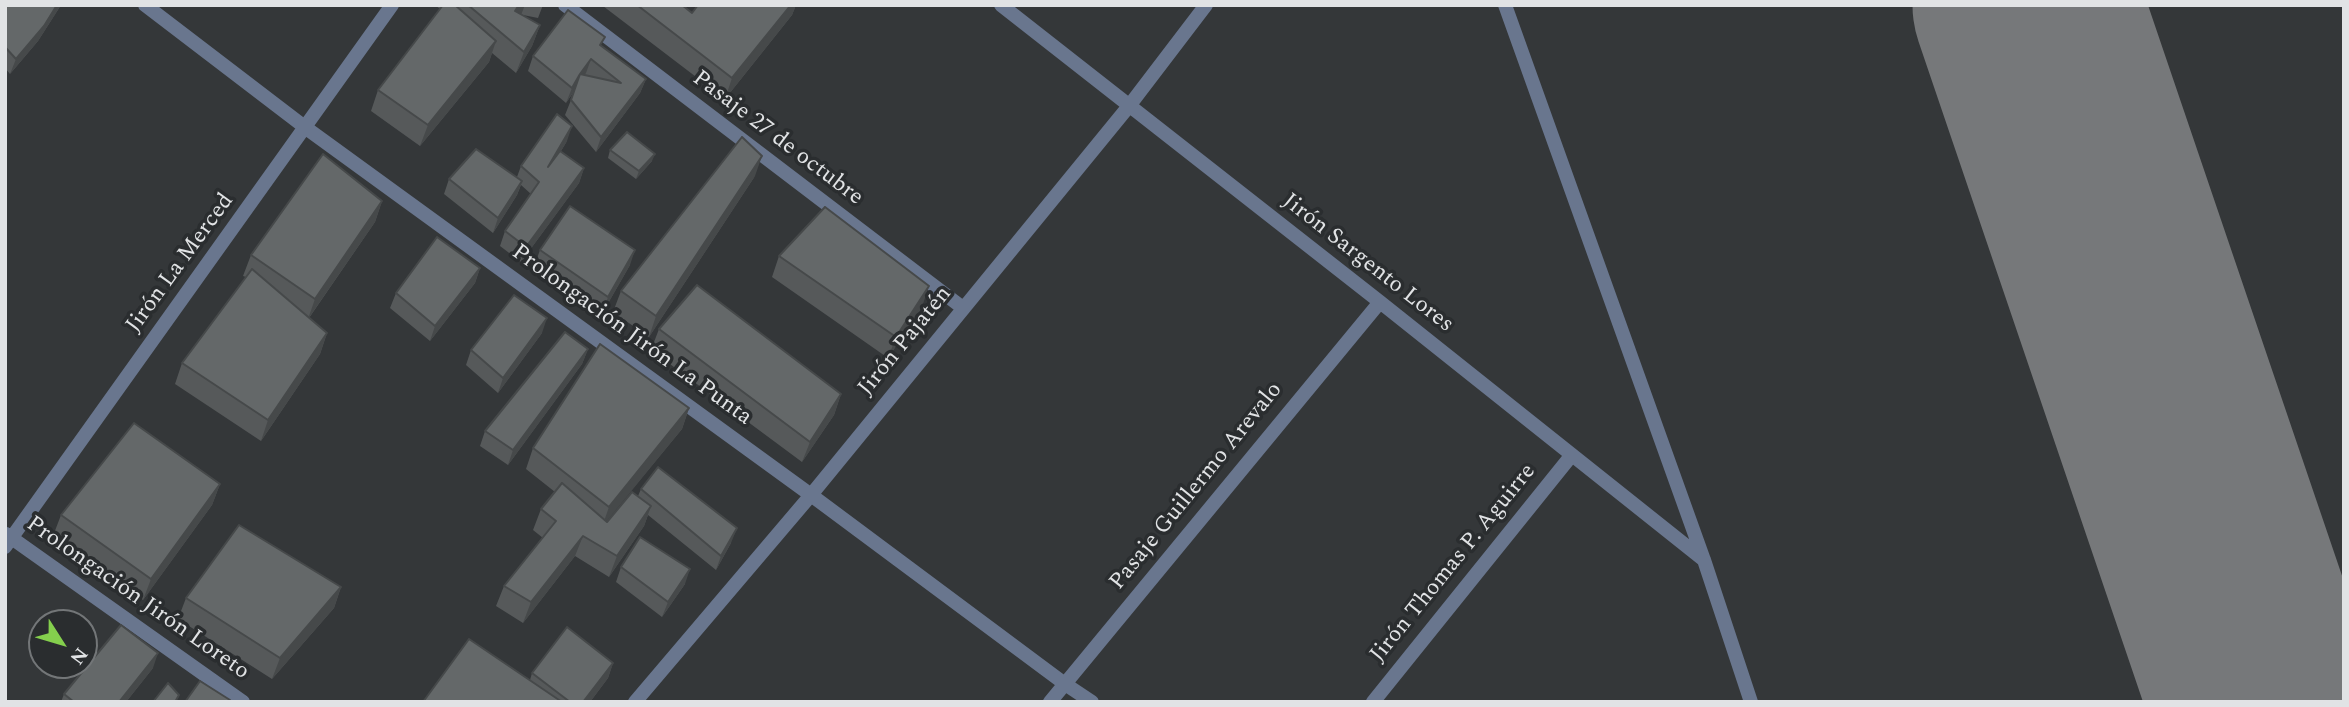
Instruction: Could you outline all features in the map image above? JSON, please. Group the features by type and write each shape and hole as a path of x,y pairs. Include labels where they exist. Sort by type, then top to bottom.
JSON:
{"street":[{"name":"Prolongación Jirón La Punta","path":"145,5 306,128 1092,702"},
{"name":"Jirón La Merced","path":"7,540 392,5"},
{"name":"Pasaje 27 de octubre","path":"565,5 962,308"},
{"name":"Jirón Sargento Lores","path":"1001,5 1704,560"},
{"name":"Jirón Pajatén","path":"635,702 811,495 1129,106 1206,5"},
{"path":"1504,5 1704,560 1751,702"},
{"name":"Pasaje Guillermo Arevalo","path":"1050,702 1380,302"},
{"name":"Jirón Thomas P. Aguirre","path":"1373,702 1571,456"},
{"name":"Prolongación Jirón Loreto","path":"7,540 243,702"}],"building":[{"path":"5,5 57,5 44,26 16,59 5,47"},
{"path":"443,5 455,5 496,41 428,125 378,90"},
{"path":"468,5 519,5 515,11 540,25 524,52"},
{"path":"637,5 682,5 692,13 698,5 791,5 732,78"},
{"path":"568,10 605,37 600,45 646,79 601,137 571,100 580,74 572,88 533,56","holes":["591,59 621,83 580,74"]},
{"path":"557,114 572,126 548,167 560,151 584,168 526,247 505,231 539,182 521,166"},
{"path":"627,132 655,154 639,171 610,150"},
{"path":"742,137 762,156 656,316 621,291"},
{"path":"476,149 522,181 498,218 449,179"},
{"path":"323,154 382,201 315,299 251,255"},
{"path":"570,206 635,250 608,297 540,250"},
{"path":"825,207 929,286 896,337 779,256"},
{"path":"437,237 480,268 435,326 396,293"},
{"path":"252,269 327,333 268,420 182,363"},
{"path":"697,285 841,394 810,442 659,329"},
{"path":"514,295 547,318 503,378 471,350"},
{"path":"565,332 588,349 513,450 485,431"},
{"path":"600,344 689,408 609,507 533,448"},
{"path":"134,423 220,484 151,579 61,515"},
{"path":"658,467 737,528 721,556 641,489"},
{"path":"562,483 607,522 632,492 651,506 617,556 583,536 531,602 504,586 556,521 541,509"},
{"path":"239,525 341,587 280,658 186,598"},
{"path":"640,537 690,569 668,602 621,567"},
{"path":"121,625 158,653 119,702 74,702 64,694 76,679 98,679 98,653"},
{"path":"567,627 613,663 583,702 570,702 532,673"},
{"path":"469,639 562,702 423,702"},
{"path":"200,681 230,700 229,702 185,702"},
{"path":"168,683 179,695 175,702 153,702"}],"runway":[{"path":"2027,5 2264,702"}]}
